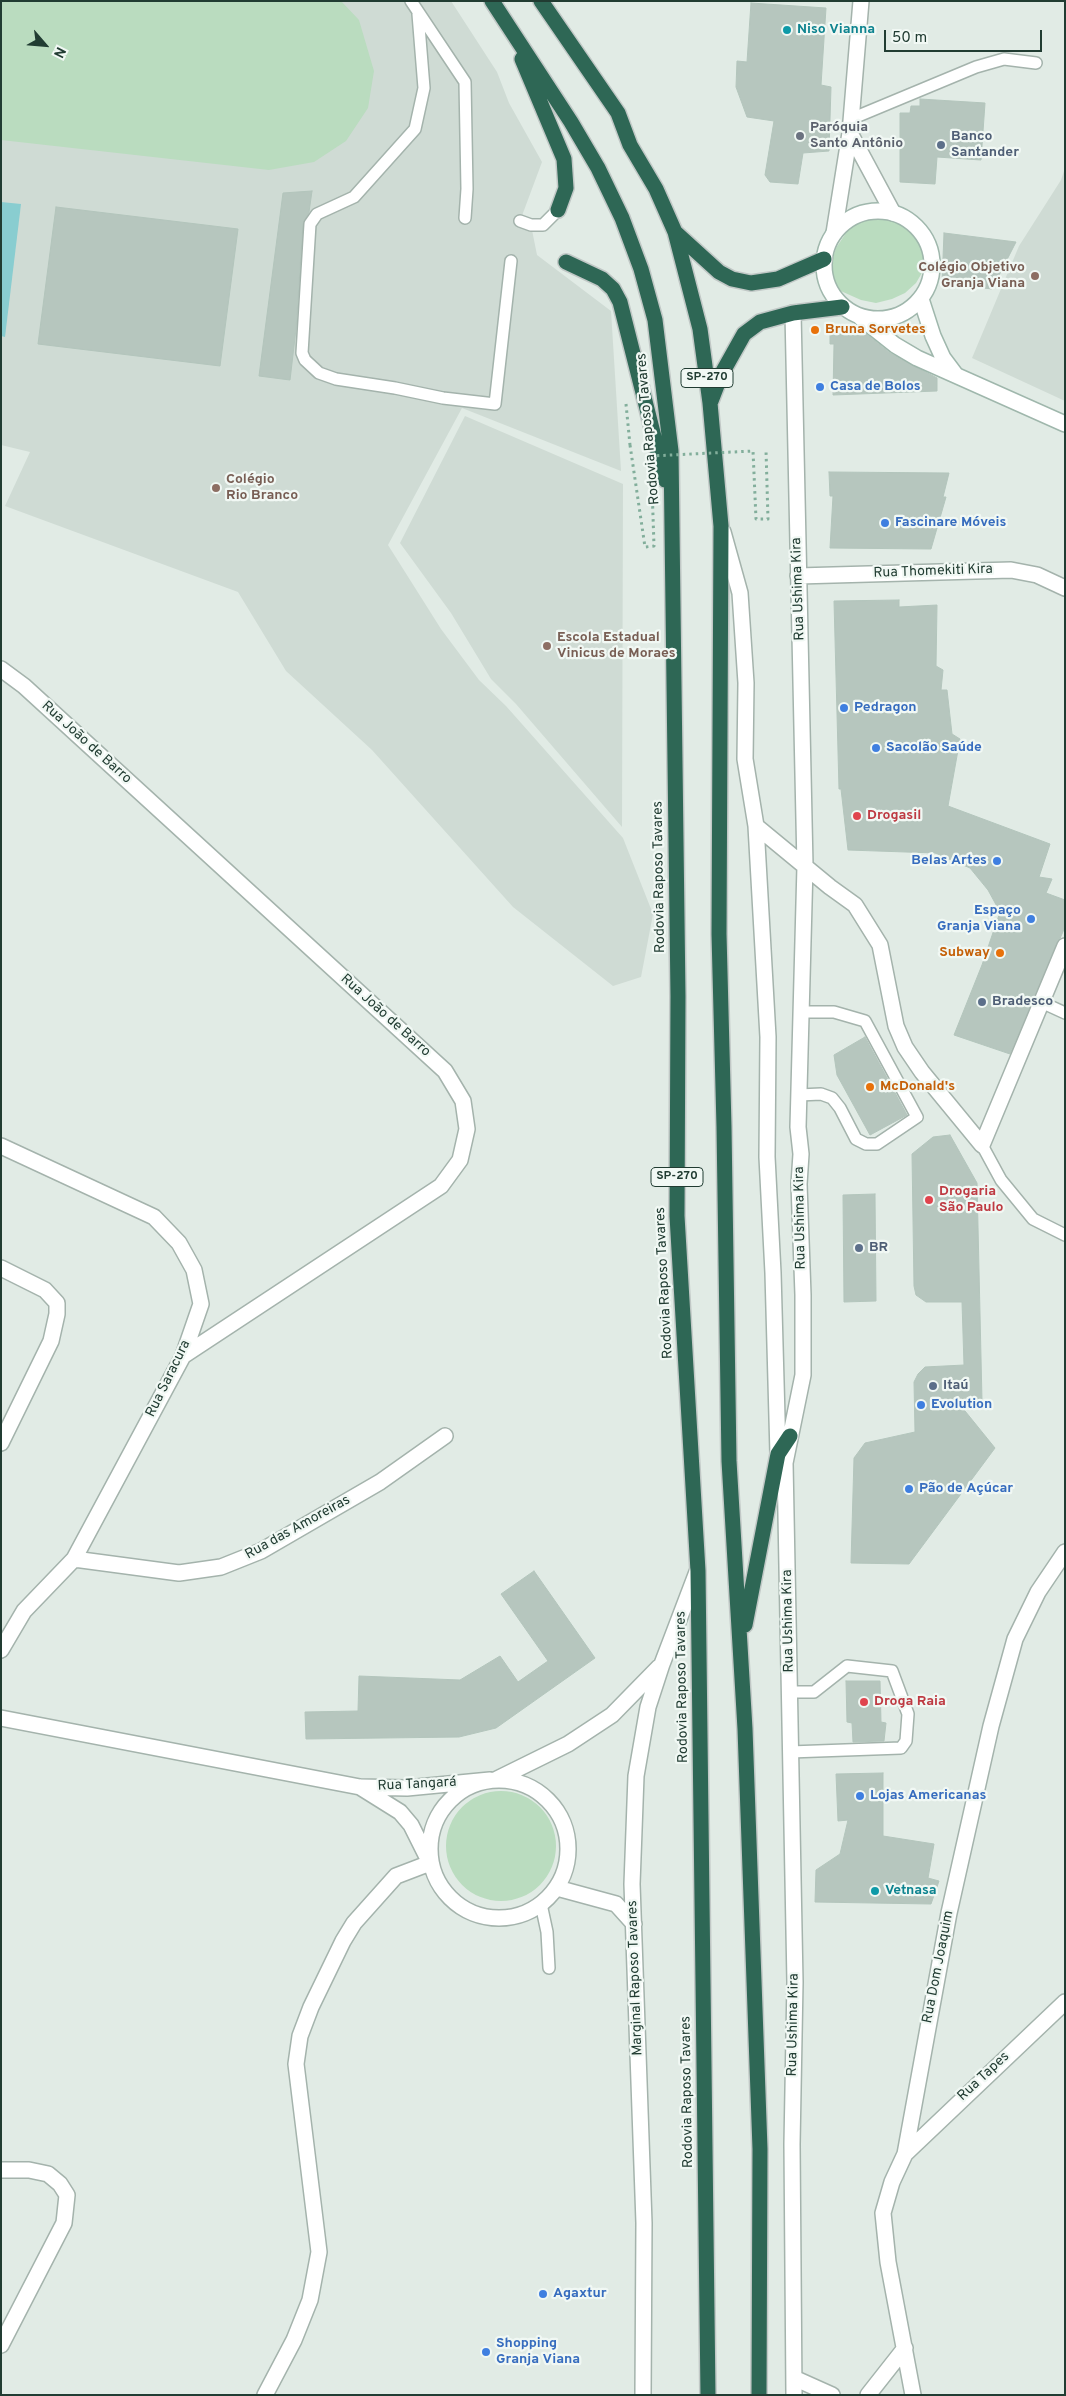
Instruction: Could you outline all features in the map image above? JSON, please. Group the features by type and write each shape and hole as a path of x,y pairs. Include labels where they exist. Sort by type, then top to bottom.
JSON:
{"highway":[{"name":"Rodovia Raposo Tavares","path":"492,1 571,122 598,168 622,218 641,269 655,320 670,451 673,512 678,996 677,1216 698,1571 708,2395"},
{"name":"SP-270","path":"541,1 618,113 630,145 656,189 675,232 700,328 710,403 721,526 719,934 729,1461 741,1646 760,2149 759,2395"},
{"path":"507,23 564,159 566,188 558,210"},
{"path":"675,232 719,272 732,279 751,283 778,278 824,259"},
{"path":"566,262 602,279 613,288 620,302 673,512"},
{"path":"710,403 720,375 744,334 760,322 793,313 842,307"},
{"path":"741,1646 778,1454 790,1436"}],"street":[{"path":"834,233 850,126 861,1"},
{"path":"850,126 893,213"},
{"path":"859,317 876,320 893,318 908,310 921,299 929,283 932,266 930,248 921,232 915,226 908,220 893,213 877,211 860,214 845,222 834,233 827,246 824,259 826,283 835,300 842,307 859,317 909,354 1065,424"},
{"path":"921,299 932,336 943,358 956,376"},
{"name":"Rua Ushima Kira","path":"793,313 806,866 799,1095 803,1375 798,1410 790,1436 785,1463 795,1982 792,2144 794,2395"},
{"path":"721,526 740,593 746,683 745,759 756,826 768,1037 767,1157 773,1273 778,1454"},
{"name":"Rua Thomekiti Kira","path":"798,576 1011,570 1037,575 1065,588"},
{"name":"Rua João de Barro","path":"1,669 24,686 445,1071 463,1101 467,1129 460,1160 441,1186 183,1356"},
{"path":"756,826 830,887 855,904 880,945 896,1026 905,1048 922,1072 982,1145 1065,946"},
{"name":"Rua Saracura","path":"1,1146 154,1218 179,1242 194,1270 201,1304 183,1356 74,1559 24,1611 1,1650"},
{"path":"1,1268 45,1290 57,1303 58,1314 51,1341 1,1443"},
{"name":"Rua das Amoreiras","path":"74,1559 179,1573 222,1567 261,1550 380,1482 445,1436"},
{"name":"Rua Dom Joaquim","path":"913,2395 888,2262 884,2214 892,2182 905,2154 949,1913 991,1726 1015,1639 1038,1592 1065,1552"},
{"name":"Marginal Raposo Tavares","path":"643,2395 644,2223 632,1884 636,1776 648,1707 662,1664 698,1571"},
{"path":"494,1780 516,1781 534,1788 548,1800 560,1815 566,1833 568,1852 565,1870 557,1888 541,1904 520,1915 497,1919 474,1915 454,1902 439,1885 430,1863 430,1840 437,1818 450,1800 468,1786 494,1780 568,1744 612,1715 662,1664"},
{"path":"1,1718 360,1787"},
{"name":"Rua Tangará","path":"360,1787 407,1788 494,1780"},
{"name":"Rua Tangará","path":"360,1787 400,1812 411,1825 430,1863"},
{"path":"265,2395 294,2340 306,2308 319,2252 296,2064 300,2036 311,2007 343,1941 354,1923 396,1876 430,1863"},
{"path":"557,1888 616,1904 634,1924"},
{"name":"Rua Tapes","path":"905,2154 1065,2002"},
{"path":"1,2170 29,2170 48,2174 60,2184 67,2195 64,2223 1,2345"},
{"path":"868,2395 905,2348"},
{"path":"794,2378 832,2395"}],"lane":[{"path":"411,1 465,82 467,189 465,218"},
{"path":"418,14 424,88 415,129 354,197 317,214 310,224 302,353 305,360 319,373 336,379 443,398 495,404 511,261"},
{"path":"850,126 976,67 1004,58 1036,63"},
{"path":"520,221 531,225 543,224 558,210"},
{"path":"1041,1002 1065,1013"},
{"path":"799,1095 821,1094 832,1098 840,1108 856,1139 866,1144 877,1144 917,1117 865,1021 834,1012 802,1012"},
{"path":"982,1145 1001,1180 1033,1219 1065,1235"},
{"path":"789,1692 814,1692 848,1666 892,1671 908,1714 906,1741 901,1748 790,1752"},
{"path":"541,1904 547,1932 549,1968"}],"path":[{"path":"630,445 645,547 654,546 651,456 753,452 756,519 768,519 766,450"}],"shaded area":[{"name":"Colégio Rio Branco","path":"1,1 451,1 497,72 509,103 542,162 520,221 531,225 537,255 611,311 621,471 462,408 388,545 441,629 479,680 506,706 623,838 653,914 641,977 613,986 513,907 372,750 286,671 238,592 5,506 30,452 1,445"},
{"name":"Colégio Objetivo Granja Viana","path":"1065,168 1065,401 972,358 1019,246 1061,180"},
{"name":"Escola Estadual Vinicus de Moraes","path":"465,416 623,484 622,827 516,704 491,679 451,613 400,543"}],"green space":[{"path":"1,1 341,1 359,20 374,71 368,108 346,141 314,162 269,170 1,140"},
{"path":"879,213 893,214 906,220 916,230 923,242 925,257 923,271 916,283 905,293 876,303 861,300 834,288 829,272 836,248 852,224 864,216"},
{"path":"501,1791 522,1795 540,1807 552,1825 556,1846 552,1867 540,1885 522,1897 501,1901 480,1897 462,1885 450,1867 446,1846 450,1825 462,1807 480,1795"}],"water":[{"path":"1,202 21,204 5,337 1,336"}],"building":[{"name":"Paróquia Santo Antônio","path":"751,3 826,8 821,85 831,87 829,151 803,153 798,184 770,182 765,175 774,121 747,117 736,87 737,61 747,62"},
{"name":"Banco Santander","path":"920,99 985,103 981,160 937,157 935,184 900,182 900,113 910,113 911,106 920,106"},
{"path":"312,191 309,212 303,224 296,329 290,380 259,376 283,193"},
{"path":"56,207 238,229 220,366 38,344"},
{"path":"944,233 1016,242 992,289 942,283"},
{"path":"830,328 860,329 890,353 937,378 937,391 833,395 834,344 830,344"},
{"name":"Fascinare Móveis","path":"829,472 949,473 943,497 946,497 931,549 830,548 833,496 830,496"},
{"path":"899,600 899,607 937,605 936,666 943,670 941,690 947,690 952,734 960,739 948,806 1050,844 1039,877 1052,879 1046,893 1065,900 1065,927 1010,1054 954,1035 982,965 1000,912 988,890 970,868 935,853 848,850 841,789 839,789 834,601"},
{"name":"McDonald's","path":"865,1037 907,1115 870,1135 837,1075 834,1055"},
{"path":"950,1135 977,1183 982,1401 961,1406 995,1448 909,1564 851,1563 854,1458 865,1443 915,1432 914,1382 918,1374 925,1367 964,1365 962,1302 926,1302 916,1295 914,1286 912,1154 933,1137"},
{"name":"BR","path":"875,1194 876,1301 844,1302 843,1195"},
{"path":"534,1571 595,1658 496,1728 459,1737 306,1739 305,1712 358,1711 359,1676 460,1680 500,1656 518,1682 548,1661 501,1594"},
{"name":"Droga Raia","path":"846,1681 880,1681 881,1722 886,1723 884,1741 853,1742 852,1723 847,1722"},
{"path":"883,1773 883,1836 934,1844 928,1878 939,1881 931,1904 815,1902 816,1870 840,1854 848,1820 838,1821 836,1774"}],"place":[{"name":"Niso Vianna","path":"787,30"},
{"name":"Paróquia Santo Antônio","path":"800,136"},
{"name":"Banco Santander","path":"941,145"},
{"name":"Colégio Objetivo Granja Viana","path":"1035,276"},
{"name":"Bruna Sorvetes","path":"815,330"},
{"name":"Casa de Bolos","path":"820,387"},
{"name":"Colégio Rio Branco","path":"216,488"},
{"name":"Fascinare Móveis","path":"885,523"},
{"name":"Escola Estadual Vinicus de Moraes","path":"547,646"},
{"name":"Pedragon","path":"844,708"},
{"name":"Sacolão Saúde","path":"876,748"},
{"name":"Drogasil","path":"857,816"},
{"name":"Belas Artes","path":"997,861"},
{"name":"Espaço Granja Viana","path":"1031,919"},
{"name":"Subway","path":"1000,953"},
{"name":"Bradesco","path":"982,1002"},
{"name":"McDonald's","path":"870,1087"},
{"name":"Drogaria São Paulo","path":"929,1200"},
{"name":"BR","path":"859,1248"},
{"name":"Itaú","path":"933,1386"},
{"name":"Evolution","path":"921,1405"},
{"name":"Pão de Açúcar","path":"909,1489"},
{"name":"Droga Raia","path":"864,1702"},
{"name":"Lojas Americanas","path":"860,1796"},
{"name":"Vetnasa","path":"875,1891"},
{"name":"Agaxtur","path":"543,2294"},
{"name":"Shopping Granja Viana","path":"486,2352"}]}
